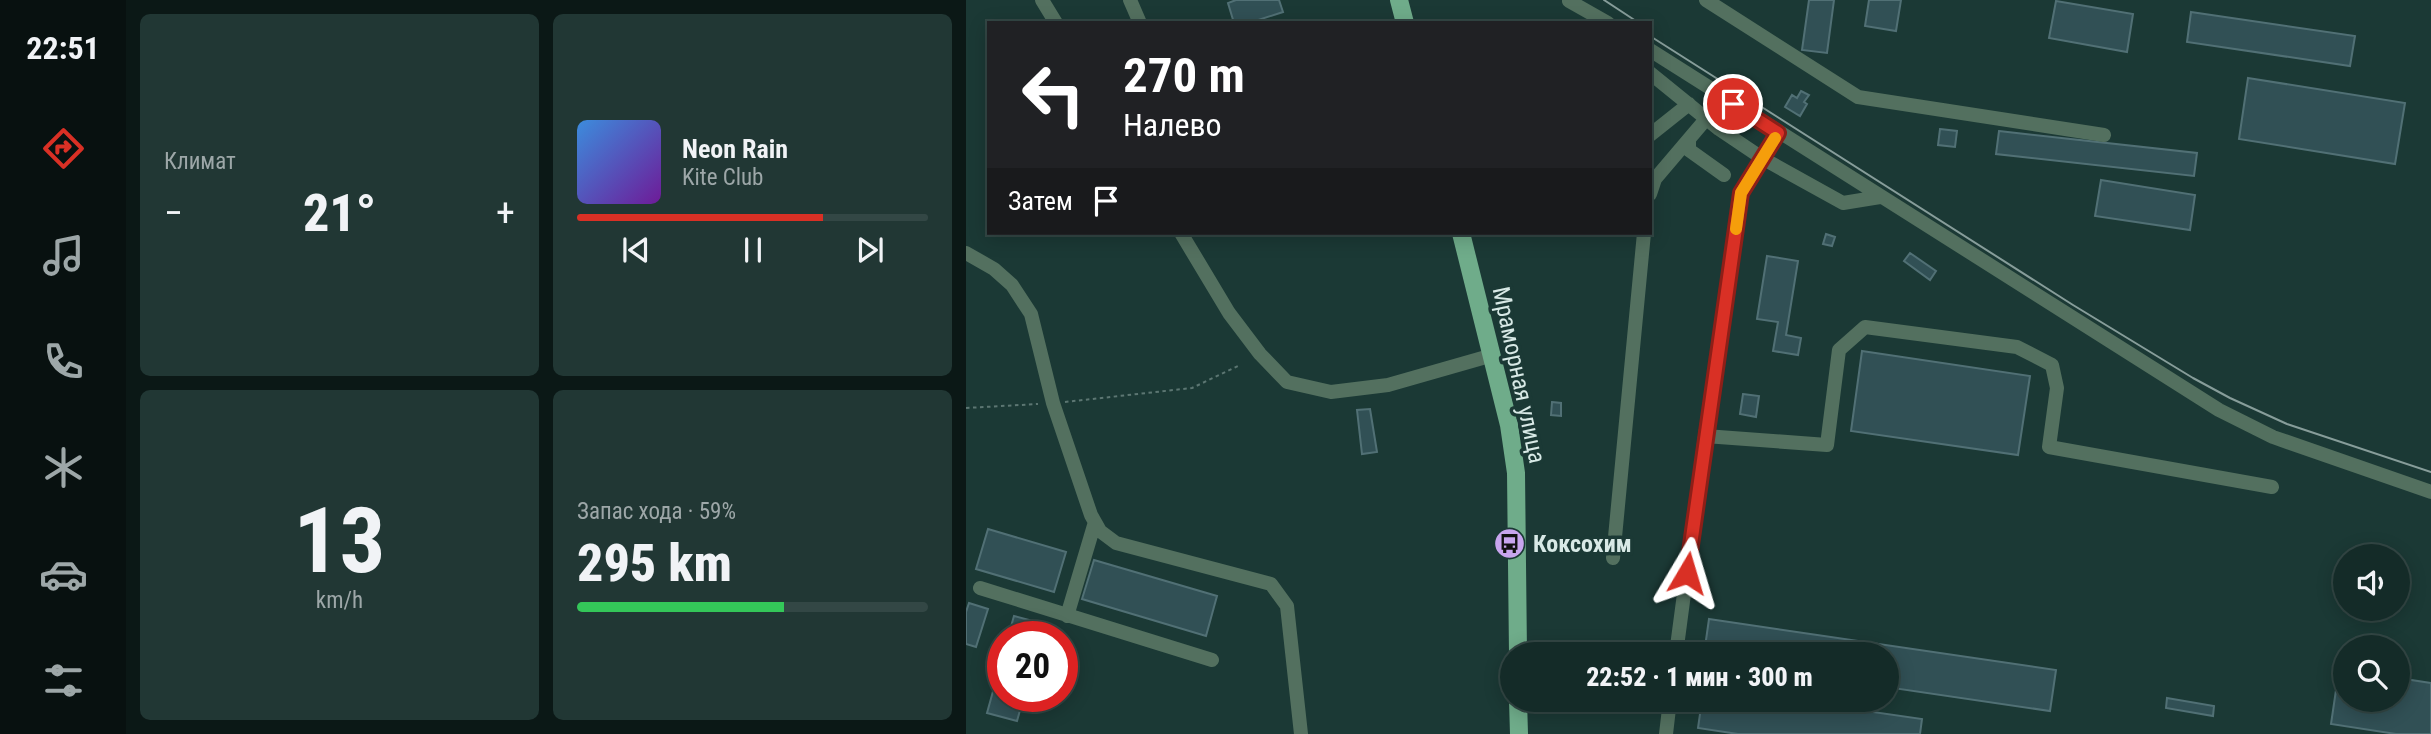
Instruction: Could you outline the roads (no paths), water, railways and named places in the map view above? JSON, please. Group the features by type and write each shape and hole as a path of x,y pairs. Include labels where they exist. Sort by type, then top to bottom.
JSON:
{"main road":[{"path":"1399,0 1404,21"},
{"name":"Мраморная улица","path":"1462,235 1493,355 1509,425 1516,473 1518,642"},
{"path":"1518,712 1519,734"}],"street":[{"path":"1042,0 1055,21"},
{"path":"1130,0 1139,21"},
{"path":"1706,0 1858,97 2104,135"},
{"path":"1568,1 1584,21"},
{"path":"1568,1 1604,21"},
{"path":"1652,51 2219,410 2273,437 2431,492"},
{"path":"1652,75 1706,119 1762,158 1843,203 1880,197"},
{"path":"1652,188 1655,179 1722,97"},
{"path":"1652,133 1689,104"},
{"path":"1678,642 1741,193 1778,133"},
{"path":"1689,139 1689,150 1724,175"},
{"path":"1186,235 1229,313 1260,354 1287,382 1331,393 1388,386 1493,355"},
{"path":"1612,558 1644,235"},
{"path":"966,253 994,269 1012,285 1031,314 1053,403 1100,531 1116,543 1271,584 1287,606 1301,734"},
{"path":"1705,436 1827,445 1839,350 1865,327 2017,347 2052,365 2057,388 2049,447 2272,487"},
{"path":"1068,616 1095,522"},
{"path":"980,588 1212,660"},
{"path":"1666,734 1669,712"}],"tram line":[{"path":"1604,0 1636,21"},
{"path":"1652,37 2073,305 2193,378 2287,424 2431,472"}],"place":[{"name":"Коксохим","path":"1510,544"}]}
